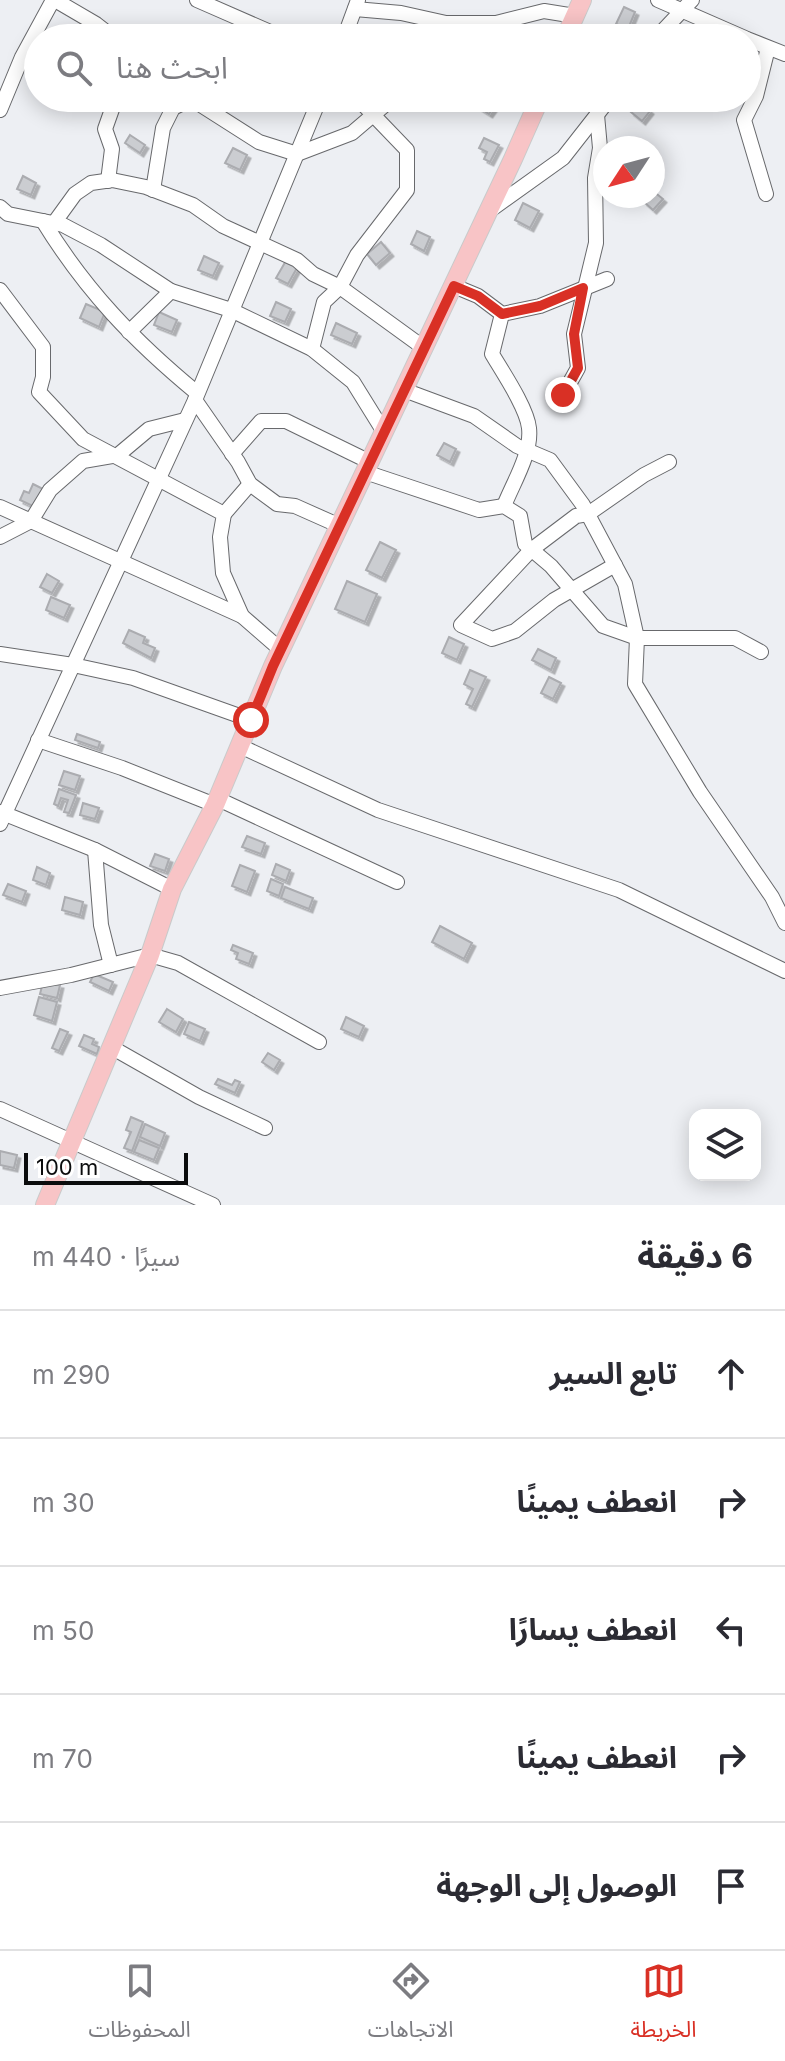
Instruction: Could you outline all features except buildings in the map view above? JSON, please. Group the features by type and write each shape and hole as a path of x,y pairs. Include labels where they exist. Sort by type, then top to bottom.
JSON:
{"main road":[{"path":"45,1205 150,955 172,889 217,802 281,650 534,112"}],"street":[{"path":"41,24 54,0 96,24"},
{"path":"197,0 255,24"},
{"path":"658,0 686,6 720,24"},
{"path":"350,24 357,5 446,23 496,23 544,11 578,8"},
{"path":"669,24 686,6"},
{"path":"761,45 785,54"},
{"path":"761,76 768,48"},
{"path":"0,110 24,53"},
{"path":"108,181 112,149 105,129 111,112"},
{"path":"153,190 163,128 171,112"},
{"path":"213,112 259,142 297,154 352,133 377,112"},
{"path":"172,889 95,850 2,817 196,396 314,112"},
{"path":"312,349 324,302 340,287 357,255 407,190 407,150 371,112"},
{"path":"489,211 563,158 599,112"},
{"path":"748,112 744,120 766,194"},
{"path":"563,395 578,368 574,334 596,243 595,178 600,148 597,115"},
{"path":"49,222 75,194 91,183 108,181 153,190 193,205 223,226 297,260 424,348"},
{"path":"0,207 8,214 49,222 101,245 171,291 231,310 312,349 353,382 384,432"},
{"path":"49,222 67,260 145,350 196,396 250,484 277,504 295,506 340,526"},
{"path":"454,286 478,296 502,314 540,306 607,279"},
{"path":"0,290 43,347 43,377 39,392 83,439 224,514"},
{"path":"129,332 171,291"},
{"path":"502,314 492,354 509,381 529,427 527,450 504,506"},
{"path":"404,390 474,416 527,450 550,460 588,514 625,584 637,638 635,684 700,792 772,897 785,923"},
{"path":"0,537 31,521 50,490 83,461 118,455 149,429 185,420"},
{"path":"232,454 261,421 286,421 368,467 479,510 504,506 520,516 525,544 573,589 603,626 637,638 735,638 761,652"},
{"path":"615,565 537,612 515,631 492,639 461,625 531,550 576,516 588,514 644,475 669,462"},
{"path":"242,616 223,573 220,537 224,514 250,484"},
{"path":"0,507 242,616 281,650"},
{"path":"0,654 133,678 251,720"},
{"path":"38,740 217,802 397,882"},
{"path":"240,746 378,810 619,890 785,971"},
{"path":"95,850 101,925 111,965"},
{"path":"0,988 150,955 178,963 319,1042"},
{"path":"111,1047 199,1097 265,1128"},
{"path":"0,1109 213,1205"}],"route":[{"path":"251,720 273,666 454,286 478,296 502,314 540,306 583,288 574,334 578,368 563,395"}]}
